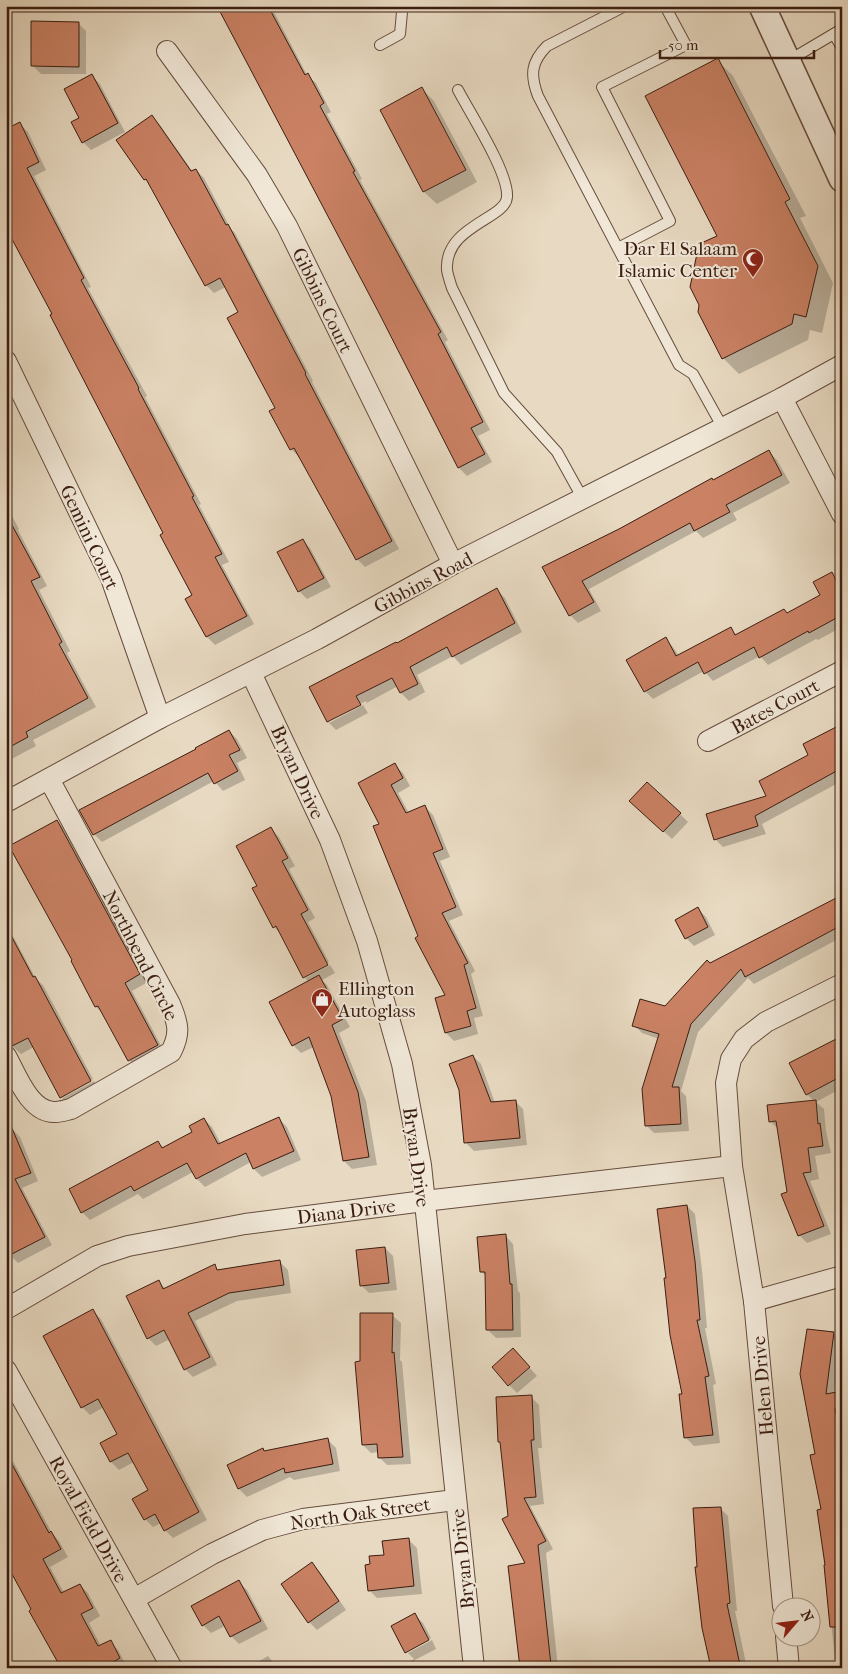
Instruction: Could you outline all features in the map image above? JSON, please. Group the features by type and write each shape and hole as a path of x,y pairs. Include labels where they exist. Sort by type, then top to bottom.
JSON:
{"street":[{"path":"762,6 842,179"},
{"name":"Gibbins Court","path":"167,51 257,175 287,226 453,564"},
{"name":"Gemini Court","path":"6,361 111,578 160,718"},
{"name":"Gibbins Road","path":"6,802 160,718 317,640 453,564 782,398 842,365"},
{"path":"782,398 842,514"},
{"name":"Bates Court","path":"708,741 842,671"},
{"name":"Bryan Drive","path":"251,673 330,840 367,941 402,1064 420,1165 474,1668"},
{"name":"Northbend Circle","path":"6,1056 28,1097 40,1108 54,1113 71,1109 171,1052 177,1040 177,1021 170,1004 49,779"},
{"name":"Helen Drive","path":"782,1596 754,1301 732,1166 726,1082 731,1059 744,1039 766,1022 842,984"},
{"name":"Diana Drive","path":"6,1309 97,1256 128,1246 245,1224 424,1201 732,1166"},
{"path":"754,1301 842,1276"},
{"name":"Royal Field Drive","path":"6,1370 172,1668"},
{"name":"North Oak Street","path":"134,1599 212,1554 262,1530 303,1519 455,1500"},
{"path":"787,1646 789,1668"}],"lane":[{"path":"380,45 400,34 402,12 399,6"},
{"path":"625,6 547,46 538,55 532,81 538,96 679,365 693,374 722,428"},
{"path":"618,248 670,221 602,87 686,45 665,6"},
{"path":"788,61 838,31 842,48"},
{"path":"458,90 502,170 508,199 503,207 466,231 456,242 447,263 447,272 452,288 504,393 557,452 583,499"}],"building":[{"path":"217,6 268,6 305,75 308,73 324,103 320,106 355,171 353,172 441,332 438,334 483,422 471,428 485,454 458,468 379,313"},
{"path":"31,21 79,22 79,67 31,66"},
{"path":"718,58 790,199 785,202 818,266 806,317 794,314 792,324 722,359 698,312 699,305 690,287 699,244 717,236 645,96"},
{"path":"92,74 118,123 82,143 71,122 79,118 64,89"},
{"path":"422,87 466,170 423,192 380,110"},
{"path":"152,115 191,171 196,169 226,225 228,224 392,541 356,560 294,448 290,450 269,411 275,408 227,318 238,312 220,278 205,286 146,179 144,180 116,140"},
{"path":"20,122 39,162 27,168 84,278 81,280 194,496 192,497 222,554 215,557 247,616 206,637 185,599 192,595 160,535 163,533 50,315 52,314 6,228 6,129"},
{"path":"769,450 782,475 726,505 730,512 694,531 690,523 582,581 594,602 569,616 542,567"},
{"path":"6,514 40,577 31,581 62,642 59,644 88,698 26,732 28,737 6,749"},
{"path":"303,539 324,578 298,592 277,552"},
{"path":"832,572 842,592 842,615 759,658 754,647 704,674 698,662 644,692 626,660 666,637 676,656 731,627 735,635 784,609 787,613 820,595 813,582"},
{"path":"497,588 515,623 452,657 447,647 410,667 418,684 400,693 392,678 356,696 361,705 327,722 309,687 397,643"},
{"path":"842,724 842,768 755,816 758,826 714,840 706,814 766,796 759,781 808,755 803,744"},
{"path":"229,730 240,750 229,755 238,771 214,784 208,773 93,835 79,810"},
{"path":"395,763 403,778 391,785 406,813 425,805 443,849 433,853 456,907 442,913 468,963 464,965 476,1008 467,1011 471,1026 445,1033 435,998 445,995 415,938 418,936 373,826 379,824 358,783"},
{"path":"647,782 681,813 663,832 629,801"},
{"path":"57,820 140,974 125,983 158,1045 128,1061 98,1006 95,1007 72,960 9,846"},
{"path":"271,827 288,858 282,861 308,910 301,914 328,965 303,978 276,926 273,928 252,888 257,886 236,846"},
{"path":"842,895 842,925 745,977 741,969 691,1024 672,1087 679,1087 681,1124 645,1126 642,1089 659,1034 632,1026 640,999 665,1006 707,960 710,963"},
{"path":"698,907 708,927 685,939 675,920"},
{"path":"6,926 91,1081 60,1098 28,1038 12,1046 6,1044"},
{"path":"319,975 343,1019 332,1025 358,1092 369,1157 343,1161 331,1096 309,1037 292,1046 269,1002"},
{"path":"842,1036 842,1076 806,1095 789,1063"},
{"path":"473,1055 491,1102 516,1100 520,1138 464,1143 459,1090 449,1064"},
{"path":"816,1100 818,1124 820,1123 823,1146 808,1148 811,1172 803,1173 824,1226 798,1236 781,1194 787,1192 776,1121 769,1122 767,1105"},
{"path":"6,1114 31,1173 15,1179 45,1237 6,1257"},
{"path":"279,1117 294,1151 253,1169 246,1153 196,1179 187,1163 134,1191 131,1186 81,1213 69,1189 158,1141 162,1148 192,1132 189,1126 204,1118 218,1144"},
{"path":"687,1205 695,1261 700,1320 697,1320 709,1376 705,1377 713,1435 684,1438 679,1394 682,1394 670,1335 664,1278 666,1278 657,1209"},
{"path":"506,1234 510,1284 512,1284 513,1330 486,1330 485,1272 480,1272 477,1237"},
{"path":"385,1247 389,1283 360,1286 356,1250"},
{"path":"280,1260 284,1285 229,1293 188,1313 210,1357 184,1370 164,1330 147,1339 126,1296 159,1280 163,1289 215,1264 217,1270"},
{"path":"93,1309 199,1512 164,1531 155,1514 144,1520 132,1499 148,1490 128,1453 110,1462 100,1443 117,1434 98,1399 81,1408 43,1336"},
{"path":"360,1313 393,1313 392,1353 394,1352 403,1457 378,1458 377,1444 362,1445 355,1362 360,1361"},
{"path":"807,1329 834,1332 826,1394 842,1391 842,1408 835,1409 842,1446 842,1627 830,1627 825,1565 817,1510 821,1509 810,1455 815,1454 800,1374"},
{"path":"513,1348 530,1367 508,1386 492,1367"},
{"path":"532,1395 534,1440 531,1440 536,1497 524,1498 546,1541 538,1545 551,1665 520,1668 508,1566 525,1563 502,1519 508,1516 500,1442 498,1442 496,1397"},
{"path":"328,1438 333,1464 285,1473 284,1468 238,1489 227,1465 263,1448 264,1451"},
{"path":"6,1453 49,1533 51,1531 61,1549 43,1559 61,1593 80,1584 93,1608 81,1614 98,1646 111,1640 120,1658 103,1668 61,1668 29,1611 31,1609 6,1563"},
{"path":"721,1507 730,1603 727,1604 740,1665 727,1668 711,1668 702,1628 695,1567 697,1567 693,1508"},
{"path":"409,1538 414,1586 368,1591 365,1565 370,1564 369,1556 384,1555 382,1541"},
{"path":"312,1562 339,1601 308,1623 281,1584"},
{"path":"239,1580 261,1621 230,1637 219,1616 202,1626 191,1606"},
{"path":"415,1613 429,1640 405,1653 391,1626"}],"place":[{"name":"Dar El Salaam Islamic Center","path":"753,278"},
{"name":"Ellington Autoglass","path":"322,1018"}]}
